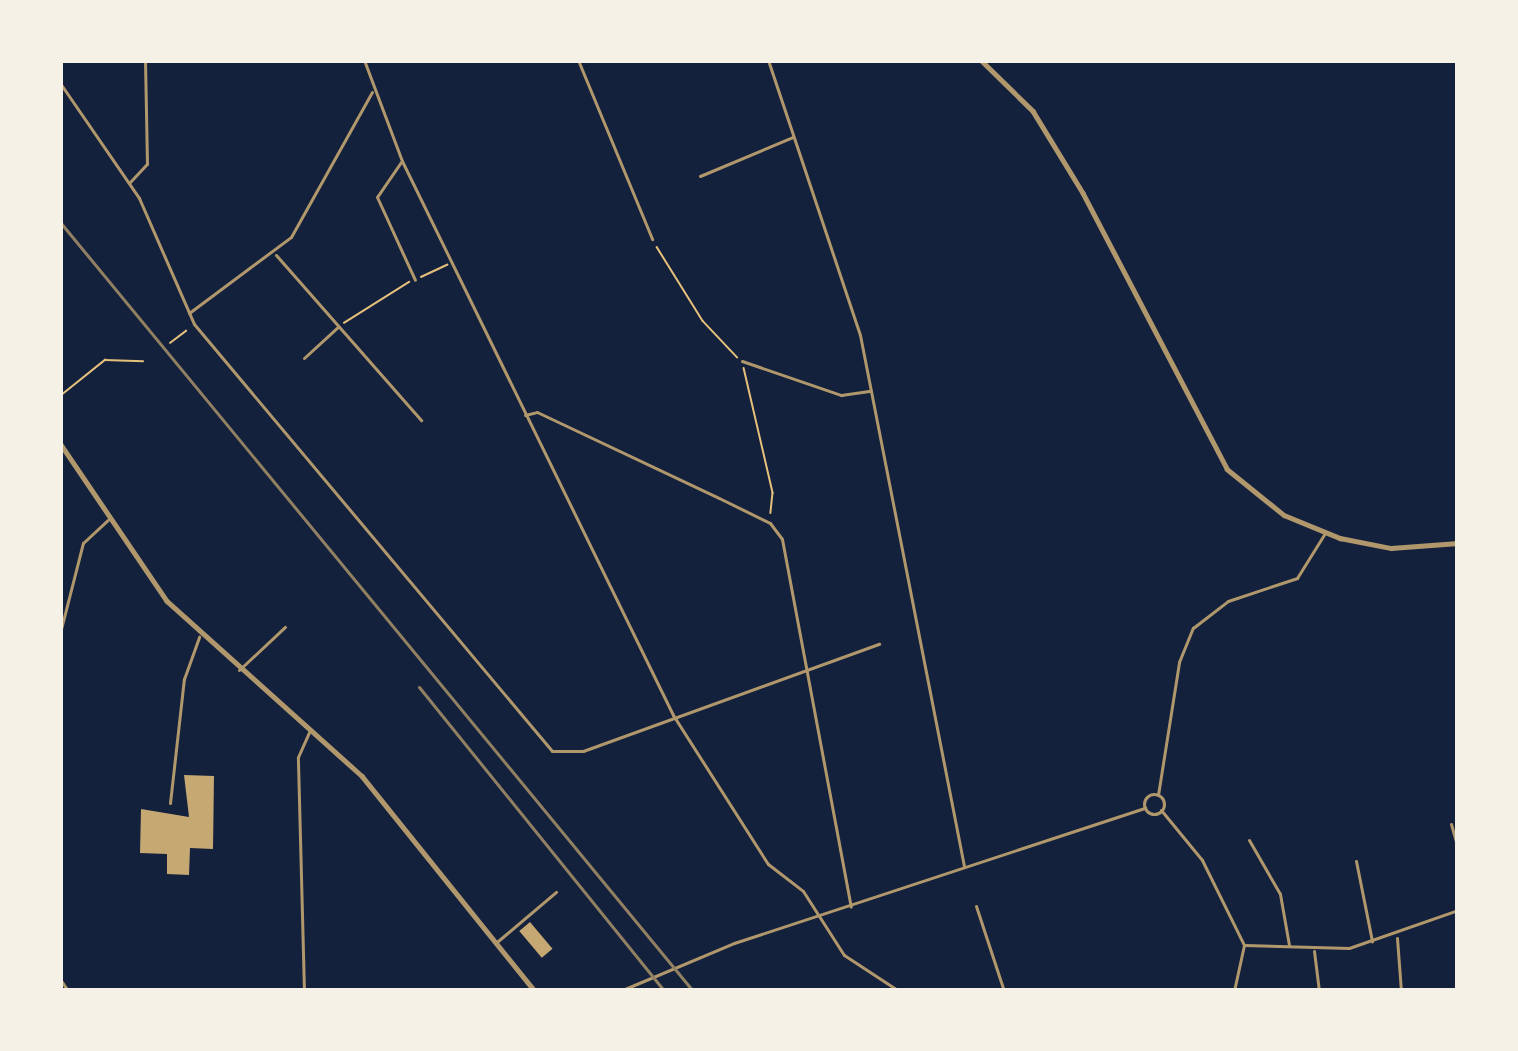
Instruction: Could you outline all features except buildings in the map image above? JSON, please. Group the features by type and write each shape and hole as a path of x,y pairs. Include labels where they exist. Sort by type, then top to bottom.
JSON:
{"street":[{"path":"128,183 147,164 145,60"},
{"path":"364,60 402,161 673,715 763,859 803,891 844,955 899,991"},
{"path":"578,60 652,239"},
{"path":"768,60 873,391 964,866"},
{"path":"981,60 1033,111 1083,193 1223,464 1256,496 1324,533 1391,548 1458,543"},
{"path":"60,82 128,183 194,324 552,751 583,751 879,644"},
{"path":"187,314 275,253 308,216 363,99 374,92"},
{"path":"700,176 795,136"},
{"path":"402,161 377,197 415,280"},
{"path":"275,253 421,420"},
{"path":"304,358 338,327"},
{"path":"742,362 841,395 873,391"},
{"path":"523,416 537,412 770,523 782,539 851,907"},
{"path":"60,443 110,519 199,637 362,776 535,991"},
{"path":"60,633 83,543 110,519"},
{"path":"1234,991 1244,945 1202,860 1162,810 1158,795 1179,662 1192,628 1228,601 1298,578 1324,533"},
{"path":"238,670 285,627"},
{"path":"170,802 184,679 199,637"},
{"path":"304,991 298,757 310,730"},
{"path":"1145,808 1147,797 1158,795"},
{"path":"620,991 676,964 964,866 1145,808 1162,810"},
{"path":"1451,824 1458,849"},
{"path":"1249,840 1280,894 1289,947"},
{"path":"1356,861 1372,943"},
{"path":"498,941 556,892"},
{"path":"976,906 1004,991"},
{"path":"1244,945 1314,949 1372,943 1458,910"},
{"path":"1396,936 1401,991"},
{"path":"1314,949 1319,991"},
{"path":"60,979 68,991"},
{"path":"879,991 881,983"}],"path":[{"path":"652,239 704,321 742,362 773,493 770,523"},
{"path":"338,327 453,262"},
{"path":"170,343 194,324"},
{"path":"60,396 105,360 143,362"}],"railway":[{"path":"60,222 693,991"},
{"path":"419,687 664,991"}]}
